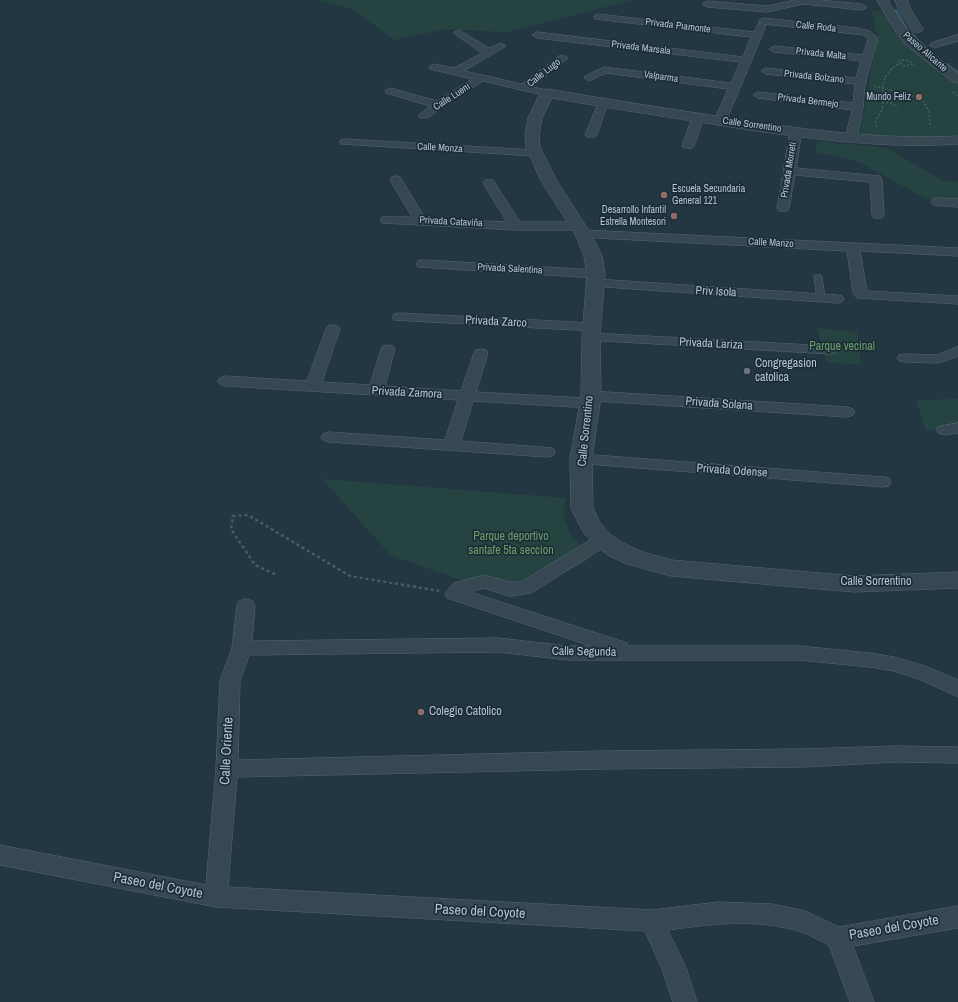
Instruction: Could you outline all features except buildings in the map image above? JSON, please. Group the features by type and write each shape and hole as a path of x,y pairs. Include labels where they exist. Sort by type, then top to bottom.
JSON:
{"street":[{"path":"707,4 767,9 803,1 862,7"},
{"path":"884,2 902,2"},
{"name":"Paseo Alicante","path":"884,2 903,34 909,41 958,79"},
{"name":"Paseo Alicante","path":"902,2 914,25 958,66"},
{"path":"720,121 767,9"},
{"name":"Privada Piamonte","path":"598,17 757,35"},
{"name":"Calle Roda","path":"763,21 867,33 873,38 861,83 858,107 851,139"},
{"path":"459,33 488,52"},
{"name":"Privada Marsala","path":"537,35 745,60"},
{"path":"934,45 958,38"},
{"path":"456,72 488,52 501,46"},
{"name":"Privada Malta","path":"774,49 868,59"},
{"name":"Calle Lugo","path":"524,88 563,58"},
{"name":"Calle Sorrentino","path":"434,67 547,93 698,118 851,139 900,142 958,140"},
{"name":"Valparma","path":"589,78 604,70 735,88"},
{"name":"Privada Bolzano","path":"766,72 861,83"},
{"name":"Calle Lueni","path":"424,116 438,105 481,78"},
{"path":"390,91 438,105"},
{"name":"Calle Sorrentino","path":"547,93 535,118 532,135 533,147 549,181 581,230 593,256 596,279 592,332 590,399 581,459 582,508 591,527 603,540 616,550 635,558 671,568 854,584 958,580"},
{"name":"Privada Bermejo","path":"758,95 858,107"},
{"path":"591,134 603,103"},
{"path":"688,146 698,118"},
{"name":"Privada Morreti","path":"783,208 796,131"},
{"name":"Calle Monza","path":"345,142 535,153"},
{"path":"789,170 876,180 878,215"},
{"path":"396,180 420,221"},
{"path":"489,183 516,226"},
{"path":"937,202 958,203"},
{"name":"Privada Cataviña","path":"386,220 581,230"},
{"name":"Calle Manzo","path":"581,230 958,252"},
{"path":"853,246 860,293 862,295 958,300"},
{"name":"Privada Salentina","path":"423,264 596,279"},
{"name":"Priv Isola","path":"596,279 837,299"},
{"name":"Privada Zarco","path":"399,317 592,332"},
{"path":"313,386 333,329"},
{"name":"Privada Lariza","path":"592,332 830,350"},
{"path":"376,391 388,349"},
{"path":"904,358 939,359 958,351"},
{"path":"451,446 481,353"},
{"name":"Privada Zamora","path":"225,381 468,396 590,399"},
{"name":"Privada Solana","path":"590,399 847,412"},
{"path":"328,437 548,452"},
{"name":"Privada Odense","path":"581,459 883,482"},
{"path":"603,540 525,588 509,589 484,582 460,588 454,594 632,652"},
{"name":"Calle Oriente","path":"216,897 227,769 230,681 242,648 246,606"},
{"name":"Calle Segunda","path":"242,648 498,645 568,653 799,653 870,660 894,664 925,673 958,690"},
{"path":"227,769 601,760 804,758 896,754 958,755"},
{"name":"Paseo del Coyote","path":"0,855 216,897 652,921 718,912 772,915 805,922 838,938 958,917"},
{"path":"652,921 674,968 685,1002"},
{"path":"838,938 862,1002"}],"lane":[{"path":"818,277 821,298"}],"path":[{"path":"883,129 875,123 882,110 882,87 888,71 899,62 905,60 913,64 909,66 899,63"},
{"path":"861,83 922,98 930,118 930,127 928,131"},
{"path":"882,102 891,103 898,107"},
{"path":"275,574 255,565 231,529 233,516 248,515 350,576 454,594"}],"green space":[{"path":"316,0 633,0 507,32 445,29 395,40 355,11 343,6"},
{"path":"872,11 884,12 893,32 906,45 958,84 958,135 898,139 860,134 878,35"},
{"path":"817,141 886,148 943,181 958,182 958,202 927,199 857,161 816,152"},
{"name":"Parque vecinal","path":"817,328 857,332 861,365 827,362"},
{"path":"958,399 958,425 926,431 916,400"},
{"name":"Parque deportivo santafe 5ta seccion","path":"322,479 565,498 564,517 570,534 592,558 514,599 391,555"}],"waterway":[{"path":"896,10 906,27 926,49"},
{"path":"946,64 958,72"}],"place":[{"name":"Mundo Feliz","path":"919,97"},
{"name":"Escuela Secundaria General 121","path":"664,195"},
{"name":"Desarrollo Infantil Estrella Montesori","path":"674,216"},
{"name":"Congregasion catolica","path":"747,371"},
{"name":"Colegio Catolico","path":"421,712"}]}
